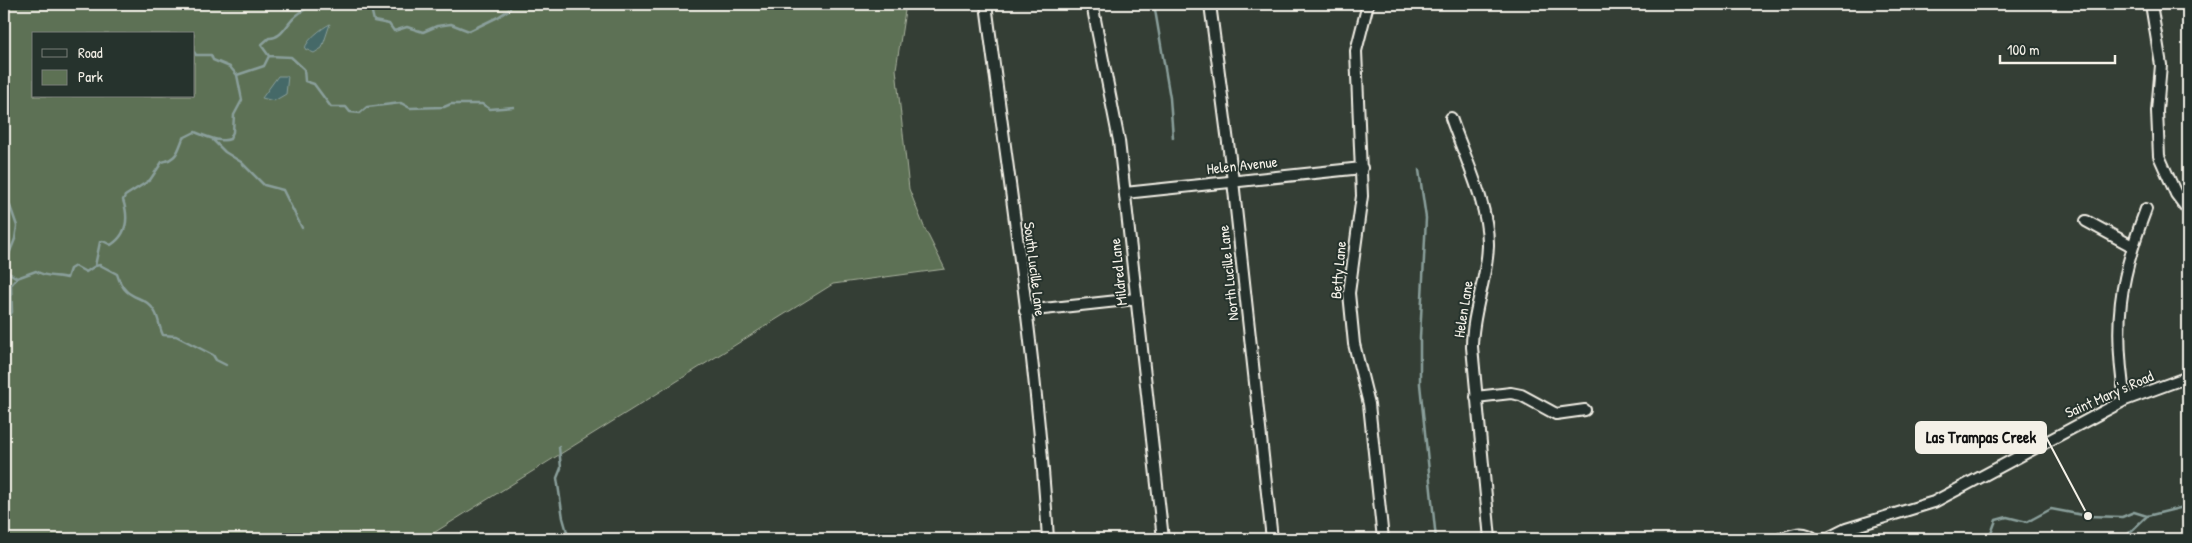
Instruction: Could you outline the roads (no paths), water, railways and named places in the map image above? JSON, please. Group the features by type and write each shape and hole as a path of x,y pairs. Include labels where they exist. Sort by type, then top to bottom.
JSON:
{"street":[{"name":"South Lucille Lane","path":"986,4 1026,311 1045,490 1048,539"},
{"name":"Mildred Lane","path":"1092,4 1115,114 1163,539"},
{"name":"North Lucille Lane","path":"1210,4 1233,181 1272,539"},
{"name":"Betty Lane","path":"1368,4 1357,44 1356,60 1362,168 1362,206 1350,273 1350,318 1368,404 1383,539"},
{"path":"2151,4 2160,64 2157,111 2159,156 2176,194 2188,210"},
{"name":"Helen Lane","path":"1451,118 1482,208 1488,234 1486,263 1472,330 1472,365 1490,539"},
{"name":"Helen Avenue","path":"1125,192 1362,168"},
{"path":"2125,400 2120,368 2120,297 2132,246 2146,209"},
{"path":"2086,221 2132,246"},
{"path":"1026,311 1136,299"},
{"name":"Saint Mary's Road","path":"1826,539 1846,529 1934,502 2125,400 2188,377"},
{"path":"1476,397 1511,393 1521,395 1556,414 1585,410"},
{"path":"1780,539 1801,533 1808,534 1814,539"}],"water":[{"path":"330,24 322,48 314,53 305,49 311,38"},
{"path":"278,76 288,76 286,94 274,101 262,98"}],"waterway":[{"path":"269,56 261,45 269,38 280,34 296,16 314,4"},
{"path":"365,4 371,8 374,21 389,24 394,31 407,27 423,32 437,26 451,24 469,31 510,9"},
{"path":"1154,4 1170,98 1173,138"},
{"path":"195,54 211,55 213,60 230,67 237,75"},
{"path":"4,325 12,312 11,285 17,278 36,271 48,276 67,278 70,269 75,266 86,272 95,266 100,242 103,241 111,245 117,241 124,231 126,213 123,200 125,196 150,180 162,162 174,157 183,138 195,132 217,140 230,139 233,132 234,115 242,100 237,75 264,66 269,56 291,57 304,69 305,81 314,84 331,107 346,107 350,112 360,113 367,107 401,103 410,108 444,107 451,104 482,104 490,109 514,107"},
{"path":"213,140 225,152 241,162 264,185 283,190 302,228"},
{"path":"1419,170 1426,218 1420,338 1420,384 1436,539"},
{"path":"4,189 17,226 15,239 5,264 9,273 17,278"},
{"path":"95,266 100,265 117,274 125,290 151,306 163,335 176,336 213,355 216,360 226,365"},
{"path":"559,447 561,468 557,478 563,518 569,539"},
{"path":"1989,539 1996,520 2007,517 2027,522 2051,509 2088,516 2122,517 2134,512 2147,516 2188,506"},
{"path":"2126,539 2125,537 2147,516"}],"place":[{"name":"Las Trampas Creek","path":"2088,516"}]}
